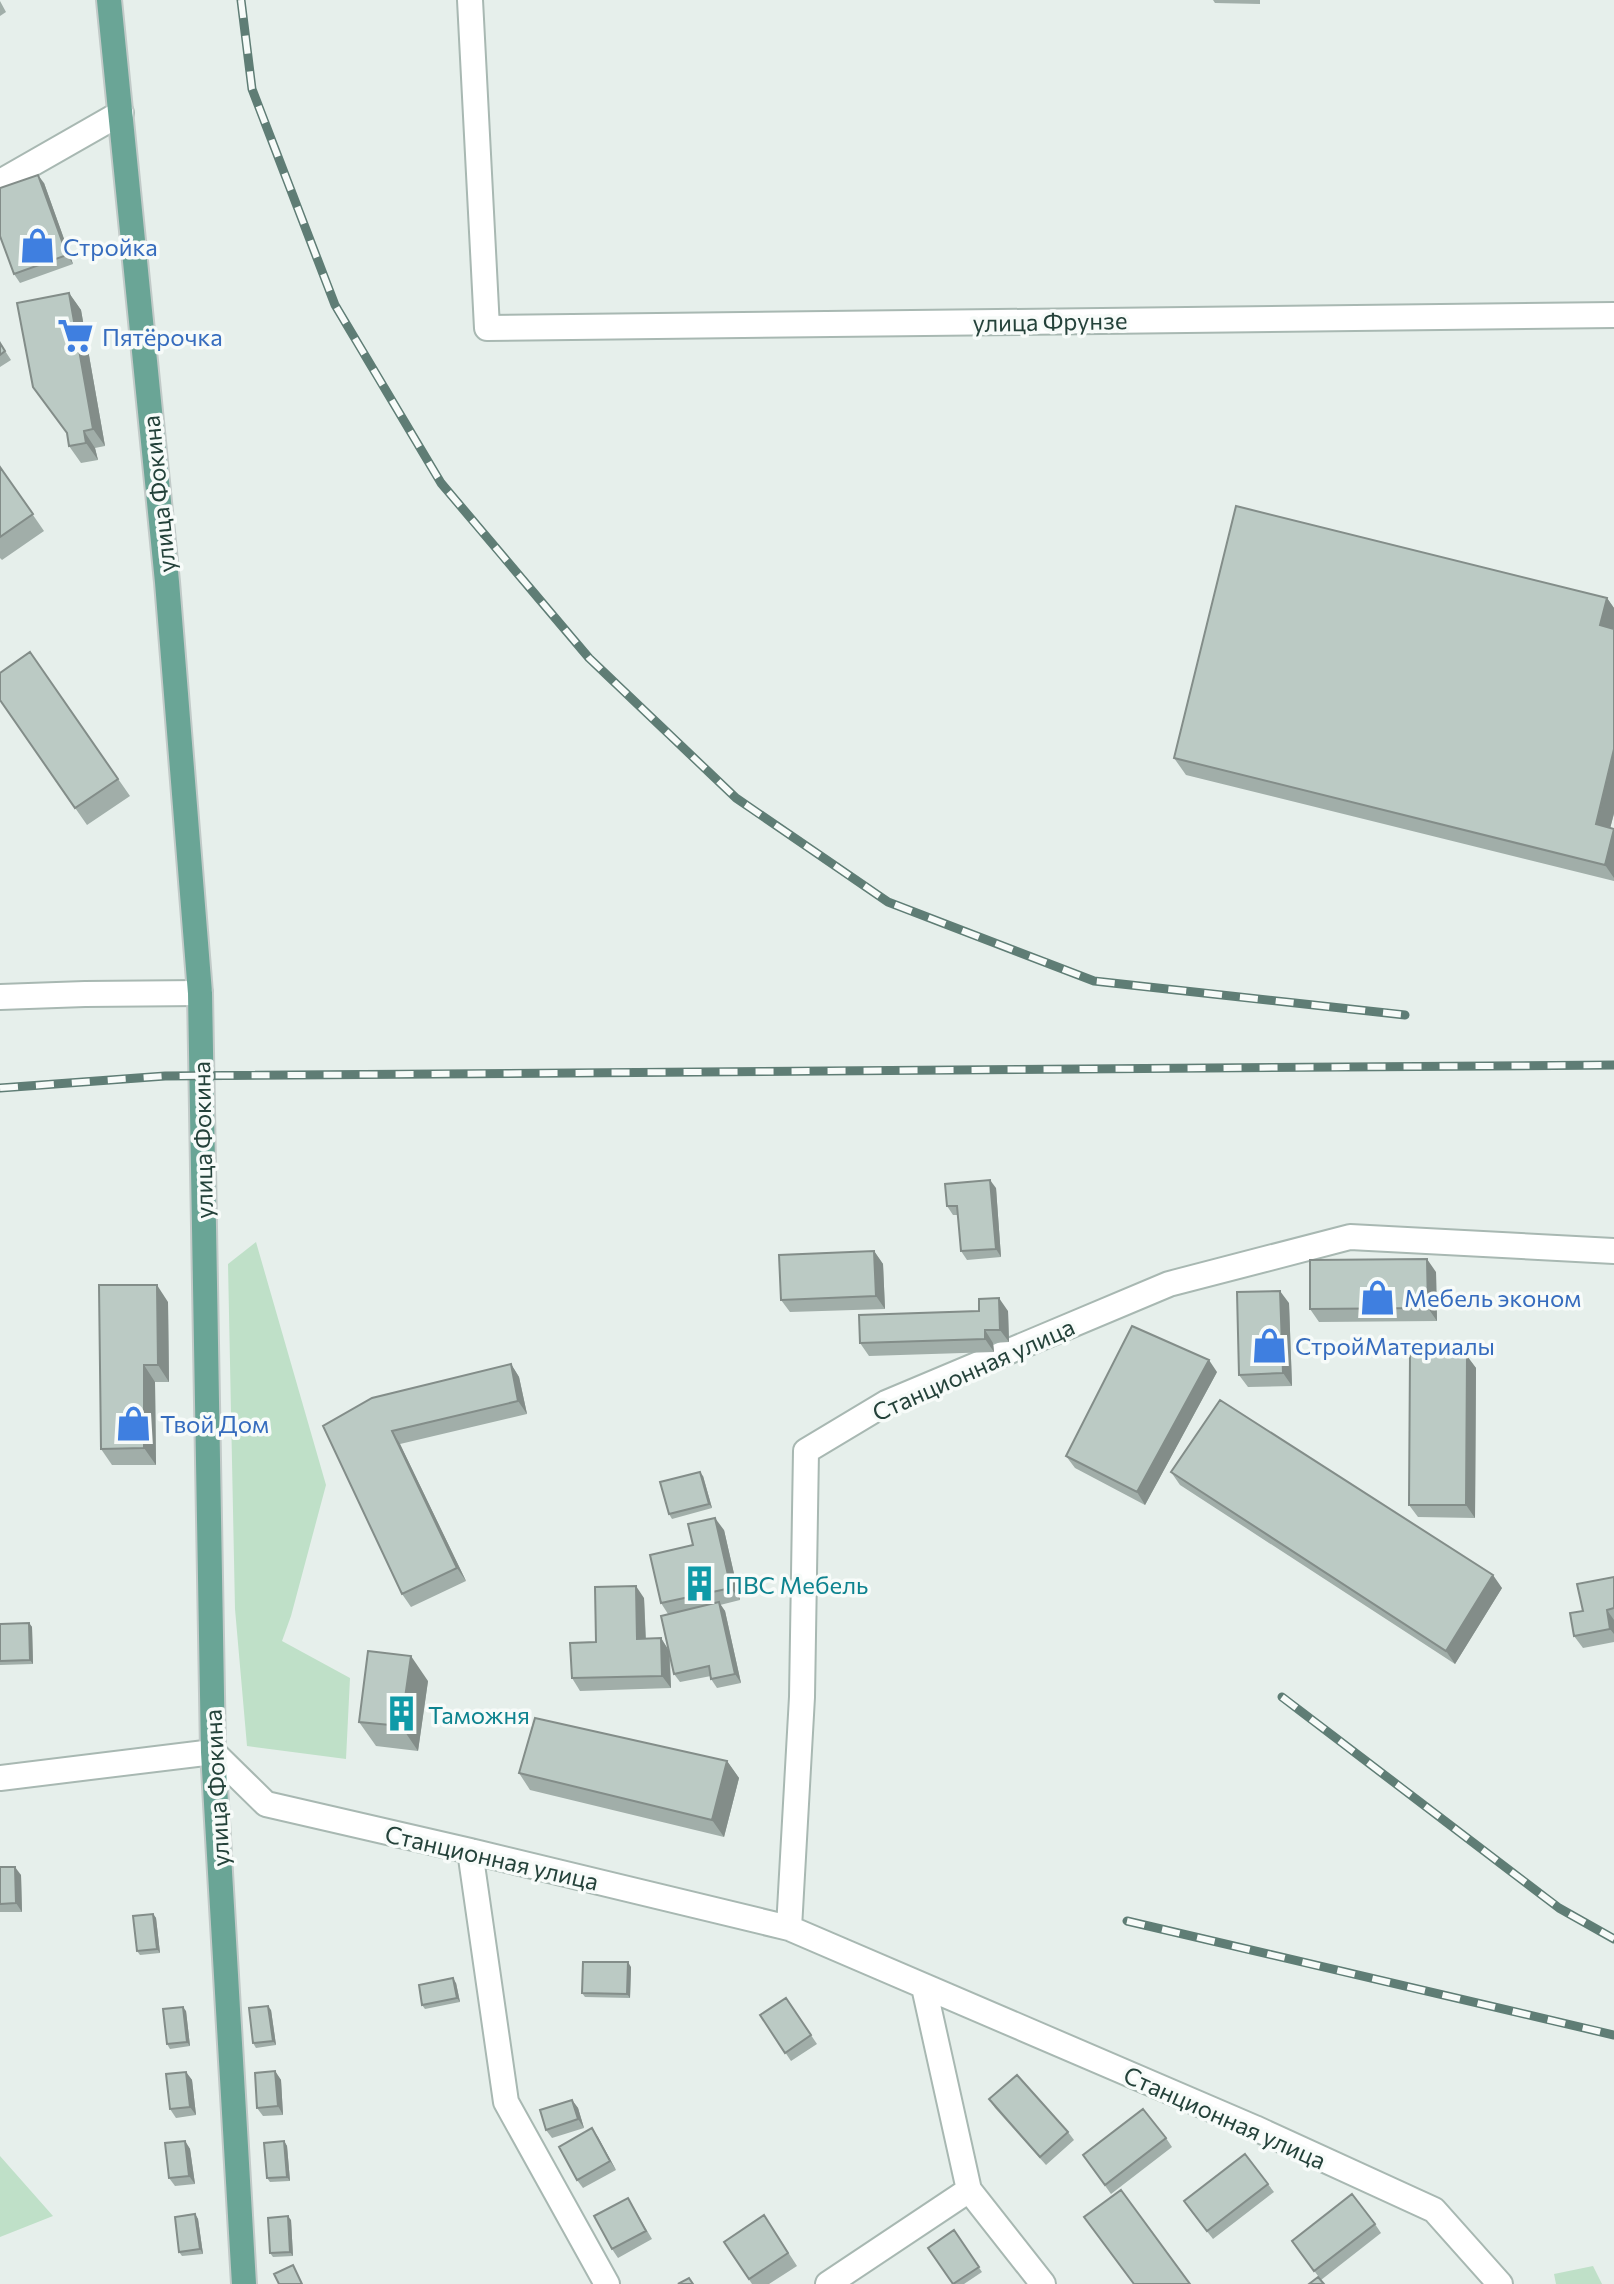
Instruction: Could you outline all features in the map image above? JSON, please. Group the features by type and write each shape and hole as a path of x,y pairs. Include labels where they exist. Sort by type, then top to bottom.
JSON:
{"main road":[{"name":"улица Фокина","path":"109,0 167,582 200,993 213,1752 244,2284"}],"street":[{"name":"улица Фрунзе","path":"470,0 487,328 1614,315"},
{"path":"0,182 121,113"},
{"path":"0,997 200,993"},
{"name":"Станционная улица","path":"789,1928 802,1697 806,1451 886,1403 1169,1284 1350,1237 1614,1251"},
{"path":"0,1778 213,1752"},
{"name":"Станционная улица","path":"213,1752 266,1804 789,1928 1255,2128 1434,2210 1500,2284"},
{"path":"470,1851 506,2102 607,2284"},
{"path":"924,1987 969,2190 1043,2284"},
{"path":"828,2284 969,2190"}],"green space":[{"path":"256,1242 326,1485 282,1641 350,1678 346,1759 247,1746 235,1609 228,1264"},
{"path":"0,2156 53,2216 0,2237"},
{"path":"1593,2266 1602,2284 1556,2284 1554,2274"}],"building":[{"name":"Стройка","path":"38,175 67,255 14,274 0,236 0,188"},
{"path":"69,293 93,429 84,431 86,443 69,446 67,433 33,387 17,303"},
{"path":"0,467 33,514 0,537"},
{"path":"1236,506 1607,598 1600,625 1614,629 1614,749 1596,824 1614,829 1605,865 1174,758"},
{"path":"30,652 118,779 75,808 0,700 0,673"},
{"path":"990,1180 996,1249 961,1251 957,1206 947,1206 945,1184"},
{"path":"874,1251 876,1296 781,1300 779,1255"},
{"name":"Мебель эконом","path":"1427,1259 1428,1308 1310,1309 1310,1260"},
{"name":"Твой Дом","path":"99,1285 157,1285 158,1365 144,1365 144,1448 101,1449"},
{"name":"СтройМатериалы","path":"1280,1291 1283,1373 1239,1375 1237,1292"},
{"path":"999,1298 1000,1330 985,1330 985,1339 860,1343 859,1315 979,1311 979,1299"},
{"path":"1132,1326 1209,1360 1137,1492 1066,1456"},
{"path":"1410,1355 1467,1356 1466,1505 1409,1505"},
{"path":"511,1364 518,1401 392,1431 457,1568 402,1594 323,1426 372,1398"},
{"path":"1220,1400 1493,1575 1446,1651 1171,1472"},
{"path":"700,1472 709,1504 669,1514 660,1482"},
{"name":"ПВС Мебель","path":"715,1518 731,1588 661,1603 650,1555 693,1545 688,1524"},
{"path":"1614,1577 1614,1608 1607,1610 1610,1629 1574,1636 1570,1613 1583,1611 1577,1584"},
{"path":"636,1586 637,1639 661,1638 662,1676 572,1678 570,1643 596,1642 595,1587"},
{"path":"719,1602 735,1674 711,1679 709,1666 674,1674 661,1616"},
{"path":"29,1623 30,1660 0,1661 0,1624"},
{"path":"368,1651 411,1656 401,1726 359,1722"},
{"path":"535,1718 727,1761 712,1820 519,1773"},
{"path":"0,1867 15,1867 16,1903 0,1904"},
{"path":"153,1914 157,1949 137,1951 133,1916"},
{"path":"583,1962 628,1962 627,1994 582,1993"},
{"path":"453,1978 457,1998 422,2005 419,1985"},
{"path":"786,1998 811,2035 785,2053 760,2015"},
{"path":"268,2006 273,2041 253,2043 249,2008"},
{"path":"183,2007 187,2042 167,2044 163,2009"},
{"path":"275,2071 278,2106 257,2108 255,2073"},
{"path":"186,2072 190,2107 170,2109 166,2074"},
{"path":"1017,2075 1068,2132 1040,2157 989,2099"},
{"path":"572,2100 578,2119 546,2130 540,2110"},
{"path":"1143,2109 1166,2138 1105,2185 1083,2155"},
{"path":"592,2128 610,2161 577,2180 559,2147"},
{"path":"185,2141 189,2176 169,2178 165,2143"},
{"path":"284,2141 287,2177 267,2178 264,2143"},
{"path":"1245,2154 1268,2184 1207,2231 1184,2201"},
{"path":"1121,2190 1190,2284 1134,2284 1084,2217"},
{"path":"1352,2194 1375,2224 1314,2271 1292,2241"},
{"path":"628,2198 646,2231 612,2249 594,2216"},
{"path":"195,2214 200,2249 179,2252 175,2217"},
{"path":"764,2215 788,2253 749,2279 724,2242"},
{"path":"288,2216 290,2252 270,2253 268,2218"},
{"path":"954,2230 979,2267 953,2284 928,2248"},
{"path":"293,2265 302,2284 279,2284 274,2274"},
{"path":"1318,2277 1324,2284 1309,2284"},
{"path":"689,2278 693,2284 678,2284"}],"railway":[{"path":"241,0 252,89 335,305 441,483 589,658 736,798 888,902 1094,981 1405,1015"},
{"path":"0,1088 165,1076 1614,1065"},
{"path":"1282,1697 1559,1908 1614,1939"},
{"path":"1127,1921 1614,2035"}],"place":[{"name":"Стройка","path":"37,246"},
{"name":"Пятёрочка","path":"76,336"},
{"name":"Мебель эконом","path":"1378,1297"},
{"name":"СтройМатериалы","path":"1269,1345"},
{"name":"Твой Дом","path":"134,1423"},
{"name":"ПВС Мебель","path":"699,1584"},
{"name":"Таможня","path":"402,1714"}]}
